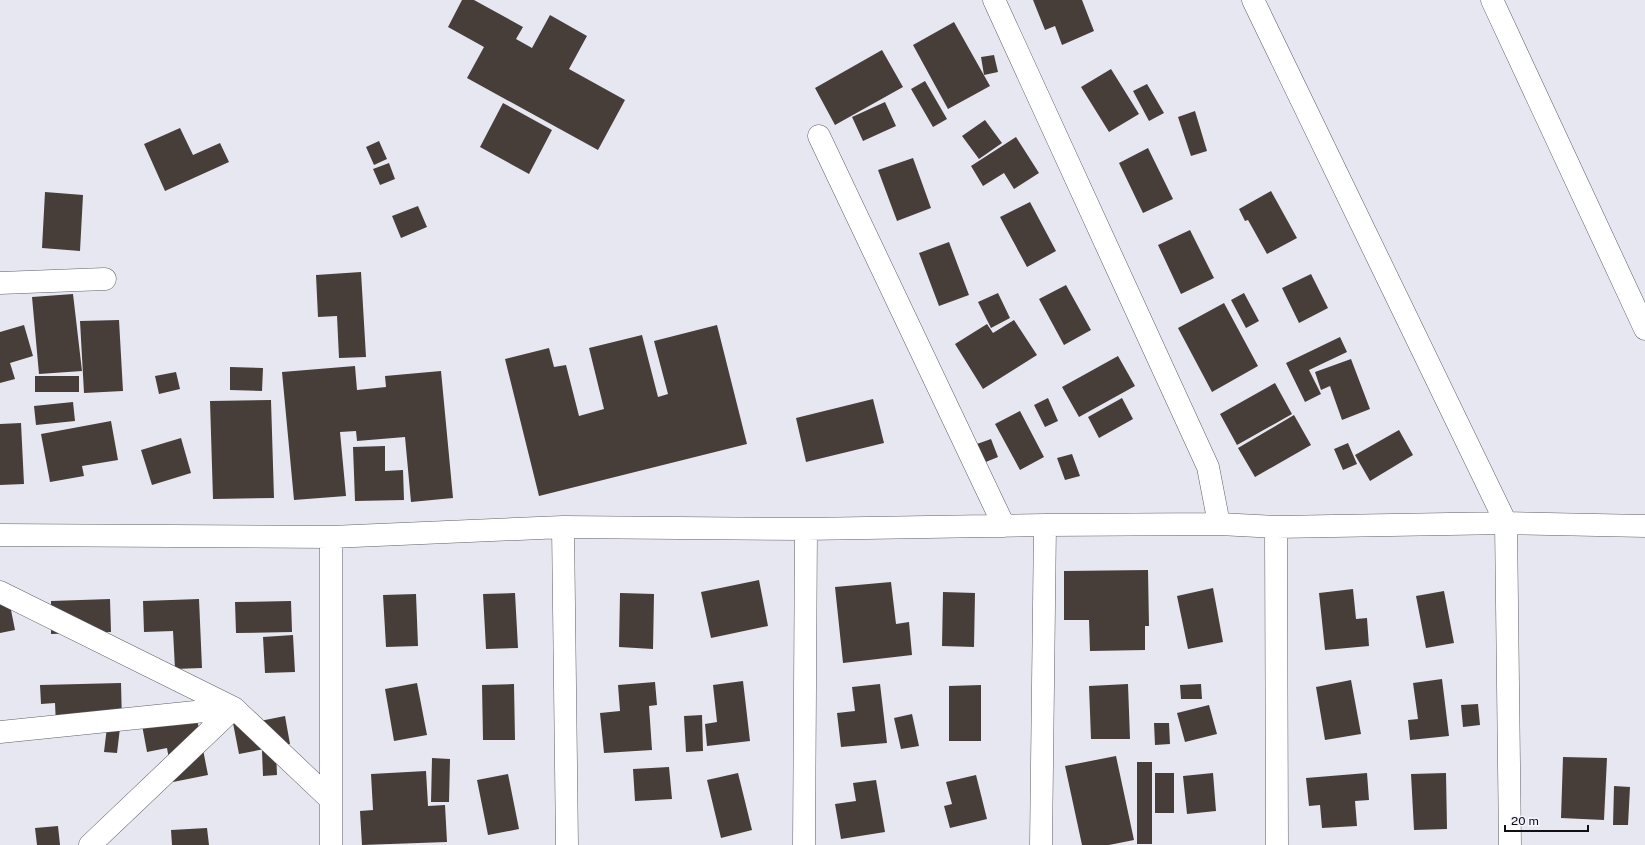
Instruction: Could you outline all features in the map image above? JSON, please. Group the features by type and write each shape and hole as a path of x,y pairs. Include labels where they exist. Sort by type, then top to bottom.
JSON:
{"street":[{"path":"994,0 1208,467 1219,524"},
{"path":"1253,0 1506,523 1510,845"},
{"path":"1492,0 1645,329"},
{"path":"819,136 1004,526"},
{"path":"0,283 105,279"},
{"path":"0,535 331,537 563,527 806,529 1045,524 1219,524 1276,527 1506,523 1645,526"},
{"path":"1042,845 1045,524"},
{"path":"563,527 567,845"},
{"path":"1276,527 1277,845"},
{"path":"804,845 806,529"},
{"path":"331,537 331,845"},
{"path":"0,592 234,708 331,800"},
{"path":"0,732 234,708"},
{"path":"90,845 234,708"}],"building":[{"path":"462,0 474,0 523,27 516,39 532,48 550,15 587,36 569,69 625,100 598,150 467,78 484,47 448,27"},
{"path":"1033,0 1082,0 1094,31 1062,45 1055,26 1045,30"},
{"path":"954,22 990,86 948,109 913,45"},
{"path":"882,50 903,87 835,125 815,88"},
{"path":"994,55 998,72 984,75 981,57"},
{"path":"1111,69 1139,114 1109,132 1081,87"},
{"path":"925,81 947,119 933,127 911,89"},
{"path":"1147,84 1164,113 1149,121 1133,91"},
{"path":"885,102 896,126 863,141 852,117"},
{"path":"503,103 552,130 529,174 480,147"},
{"path":"1195,111 1207,151 1191,156 1178,117"},
{"path":"985,120 1002,143 979,159 962,136"},
{"path":"180,128 193,155 220,143 229,162 165,191 144,144"},
{"path":"1016,137 1039,173 1014,189 1004,173 983,186 971,166"},
{"path":"379,141 387,159 374,165 366,147"},
{"path":"1148,148 1173,199 1143,213 1119,163"},
{"path":"913,158 931,208 897,221 878,170"},
{"path":"389,163 395,179 380,185 373,169"},
{"path":"1271,191 1297,238 1267,254 1248,220 1245,221 1239,209"},
{"path":"45,192 83,195 80,251 42,248"},
{"path":"1030,202 1056,251 1027,267 1000,217"},
{"path":"418,206 427,227 401,238 392,216"},
{"path":"1190,230 1214,278 1181,294 1158,245"},
{"path":"949,242 969,295 939,306 919,253"},
{"path":"361,272 366,357 339,358 337,316 318,317 316,275"},
{"path":"1311,274 1328,308 1299,323 1282,288"},
{"path":"1066,285 1091,330 1064,345 1039,299"},
{"path":"998,293 1010,318 991,328 978,302"},
{"path":"1244,293 1259,321 1246,328 1231,300"},
{"path":"73,294 82,371 39,374 32,297"},
{"path":"1224,303 1258,366 1212,392 1178,328"},
{"path":"119,320 123,391 84,393 80,321"},
{"path":"1014,320 1037,355 983,389 955,344 987,324 993,333"},
{"path":"24,325 33,356 10,363 15,379 0,383 0,332"},
{"path":"717,325 747,444 539,496 505,359 549,348 554,367 566,365 579,416 604,409 589,348 642,335 658,397 668,394 654,341"},
{"path":"1340,337 1347,352 1309,370 1321,394 1305,402 1286,363"},
{"path":"1118,356 1135,386 1079,417 1062,387"},
{"path":"1351,359 1370,409 1342,420 1330,386 1321,390 1315,372"},
{"path":"355,366 357,390 386,387 385,376 441,371 453,498 411,502 405,437 357,441 356,431 340,432 346,496 294,500 282,372"},
{"path":"230,367 263,368 262,391 230,390"},
{"path":"176,372 180,389 159,394 155,376"},
{"path":"35,376 79,376 79,392 35,392"},
{"path":"1275,383 1292,414 1237,445 1220,414"},
{"path":"1048,398 1058,421 1045,427 1034,405"},
{"path":"1122,398 1133,419 1099,438 1088,417"},
{"path":"873,399 884,443 806,462 796,418"},
{"path":"271,400 274,498 213,499 210,401"},
{"path":"73,402 75,421 36,425 34,406"},
{"path":"1020,411 1044,457 1020,470 995,424"},
{"path":"1294,415 1311,445 1255,477 1238,448"},
{"path":"111,421 118,460 82,466 84,476 50,482 41,434"},
{"path":"21,423 24,484 0,485 0,424"},
{"path":"1399,430 1413,455 1370,481 1355,455"},
{"path":"181,438 191,473 152,485 141,450"},
{"path":"991,439 998,457 981,464 974,445"},
{"path":"1348,443 1357,464 1343,470 1334,449"},
{"path":"385,446 385,471 403,470 404,500 355,501 353,447"},
{"path":"1072,454 1080,476 1065,480 1057,458"},
{"path":"1148,570 1149,626 1145,626 1145,650 1090,651 1089,620 1064,620 1064,571"},
{"path":"759,580 768,626 711,638 701,592"},
{"path":"891,582 896,624 909,622 912,655 843,663 835,587"},
{"path":"1213,588 1223,642 1188,649 1177,596"},
{"path":"1353,589 1356,619 1367,618 1369,646 1325,650 1319,593"},
{"path":"1444,591 1454,643 1426,648 1416,596"},
{"path":"943,592 975,593 974,647 942,646"},
{"path":"515,593 518,648 486,649 483,594"},
{"path":"620,593 654,594 653,649 619,647"},
{"path":"416,594 418,646 386,647 383,595"},
{"path":"110,599 111,632 51,634 51,601"},
{"path":"199,599 202,668 175,669 173,631 144,632 143,601"},
{"path":"9,600 15,630 0,633 0,601"},
{"path":"291,601 292,632 236,633 235,602"},
{"path":"293,635 295,672 265,673 263,637"},
{"path":"1442,679 1449,736 1410,740 1408,720 1418,719 1413,683"},
{"path":"1351,680 1361,734 1325,740 1316,687"},
{"path":"743,681 750,741 707,746 705,724 717,722 713,685"},
{"path":"655,682 657,705 649,706 652,750 604,753 600,713 620,711 618,685"},
{"path":"121,683 122,723 56,725 55,703 41,704 40,685"},
{"path":"417,683 427,735 394,741 385,689"},
{"path":"514,684 515,740 483,740 482,685"},
{"path":"880,684 887,743 841,747 837,713 855,711 852,687"},
{"path":"1128,684 1130,739 1091,739 1089,686"},
{"path":"1201,684 1202,699 1181,699 1180,685"},
{"path":"981,685 981,741 949,741 949,686"},
{"path":"1478,704 1480,725 1463,727 1461,705"},
{"path":"1209,705 1217,734 1185,742 1177,713"},
{"path":"196,714 208,775 173,782 167,748 147,752 142,725"},
{"path":"912,714 919,746 901,749 894,718"},
{"path":"702,715 703,751 686,752 684,716"},
{"path":"285,716 290,744 239,754 232,718 255,722"},
{"path":"1154,723 1169,723 1170,744 1155,745"},
{"path":"107,727 120,728 117,753 104,752"},
{"path":"276,750 277,775 263,776 262,751"},
{"path":"1116,756 1134,840 1109,845 1082,845 1065,766"},
{"path":"1563,757 1607,758 1604,820 1561,818"},
{"path":"432,758 450,759 449,802 431,802"},
{"path":"1137,762 1152,762 1152,844 1137,844"},
{"path":"669,767 672,799 635,801 633,769"},
{"path":"426,771 428,806 445,805 447,842 362,845 360,811 373,810 371,774"},
{"path":"738,773 752,830 721,838 707,780"},
{"path":"1155,773 1174,773 1174,813 1155,813"},
{"path":"1213,773 1216,811 1187,814 1183,776"},
{"path":"1367,773 1369,800 1355,801 1357,826 1322,828 1320,805 1309,806 1306,778"},
{"path":"1446,773 1447,829 1414,830 1411,774"},
{"path":"508,774 519,829 488,835 477,780"},
{"path":"976,775 987,819 950,828 944,806 952,804 946,782"},
{"path":"876,780 885,832 841,839 835,804 856,801 853,783"},
{"path":"1614,786 1630,787 1628,825 1613,825"},
{"path":"58,826 60,845 37,845 35,828"},
{"path":"207,828 209,845 172,845 171,830"}]}
